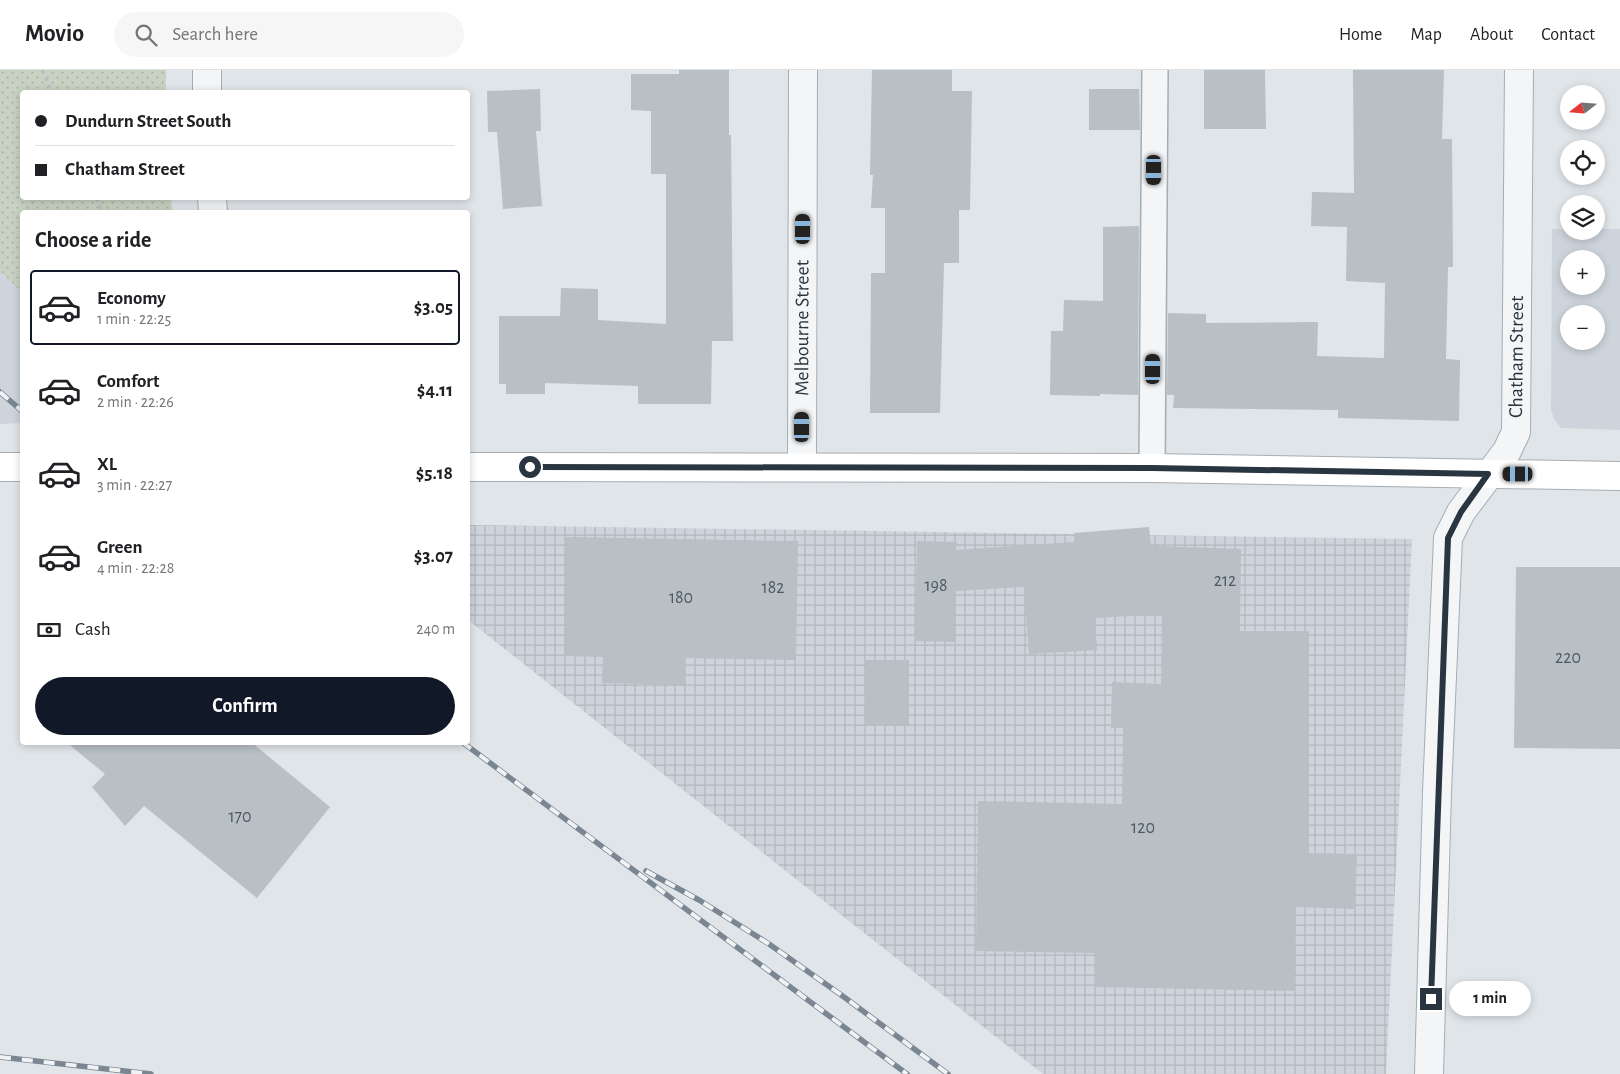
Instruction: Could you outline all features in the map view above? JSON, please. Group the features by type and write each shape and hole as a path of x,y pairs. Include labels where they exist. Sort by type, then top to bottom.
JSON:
{"main road":[{"path":"0,467 20,467"},
{"path":"470,467 1152,468 1620,476"}],"street":[{"path":"207,70 207,90"},
{"name":"Melbourne Street","path":"802,467 803,70"},
{"name":"Chatham Street","path":"1429,1074 1437,802 1448,538 1461,512 1507,451 1516,432 1519,70"}],"lane":[{"path":"1152,468 1155,70"}],"path":[{"path":"42,70 51,90"}],"shaded area":[{"path":"1552,229 1560,229 1560,240 1605,240 1605,229 1620,229 1620,430 1561,428 1554,419 1551,409"},
{"path":"0,271 20,291 20,423 0,424"},
{"path":"470,525 1412,539 1386,1074 1043,1074 470,622"}],"green space":[{"path":"0,70 166,70 166,90 20,90 20,200 171,200 172,210 20,210 20,291 0,271"}],"building":[{"path":"679,70 729,70 733,341 712,341 711,404 638,404 638,386 545,383 545,394 506,394 506,384 499,384 499,316 560,316 561,288 598,289 598,320 666,324 666,174 651,174 651,111 631,110 631,74 679,74"},
{"path":"872,70 952,70 952,91 972,91 970,210 959,210 959,263 944,263 940,413 870,413 871,273 885,273 885,208 871,208 873,175 870,175"},
{"path":"1204,70 1265,70 1266,129 1204,129"},
{"path":"1353,70 1444,70 1442,139 1452,139 1453,267 1448,267 1446,359 1460,360 1459,421 1338,418 1338,410 1173,408 1174,395 1167,395 1168,313 1206,314 1206,323 1318,322 1317,356 1384,358 1385,283 1346,281 1347,227 1311,226 1312,192 1354,193"},
{"path":"540,89 541,131 536,131 542,206 503,209 497,132 488,132 487,91"},
{"path":"1089,89 1139,89 1140,130 1089,130"},
{"path":"1139,226 1138,395 1050,395 1051,331 1063,331 1064,300 1103,301 1103,227"},
{"path":"1149,527 1151,546 1241,549 1240,631 1309,631 1309,853 1357,854 1355,909 1295,907 1294,991 1096,987 1096,953 976,951 978,801 1122,804 1123,728 1111,728 1112,682 1161,684 1162,614 1095,618 1097,650 1029,654 1024,587 956,591 955,642 915,641 917,541 957,542 956,550 1074,542 1074,533"},
{"path":"566,537 798,541 796,660 685,658 685,685 602,683 603,657 564,656"},
{"path":"1516,567 1620,567 1620,749 1514,748"},
{"path":"866,660 909,660 909,725 865,725"},
{"path":"70,745 255,745 330,807 257,898 144,806 125,826 92,787 105,774"}],"railway":[{"path":"0,392 20,409"},
{"path":"466,745 907,1074"},
{"path":"646,871 699,900 769,944 948,1074"},
{"path":"0,1057 151,1074"}],"route":[{"path":"530,467 1152,468 1488,474 1461,512 1448,538 1437,792 1431,999"}]}
